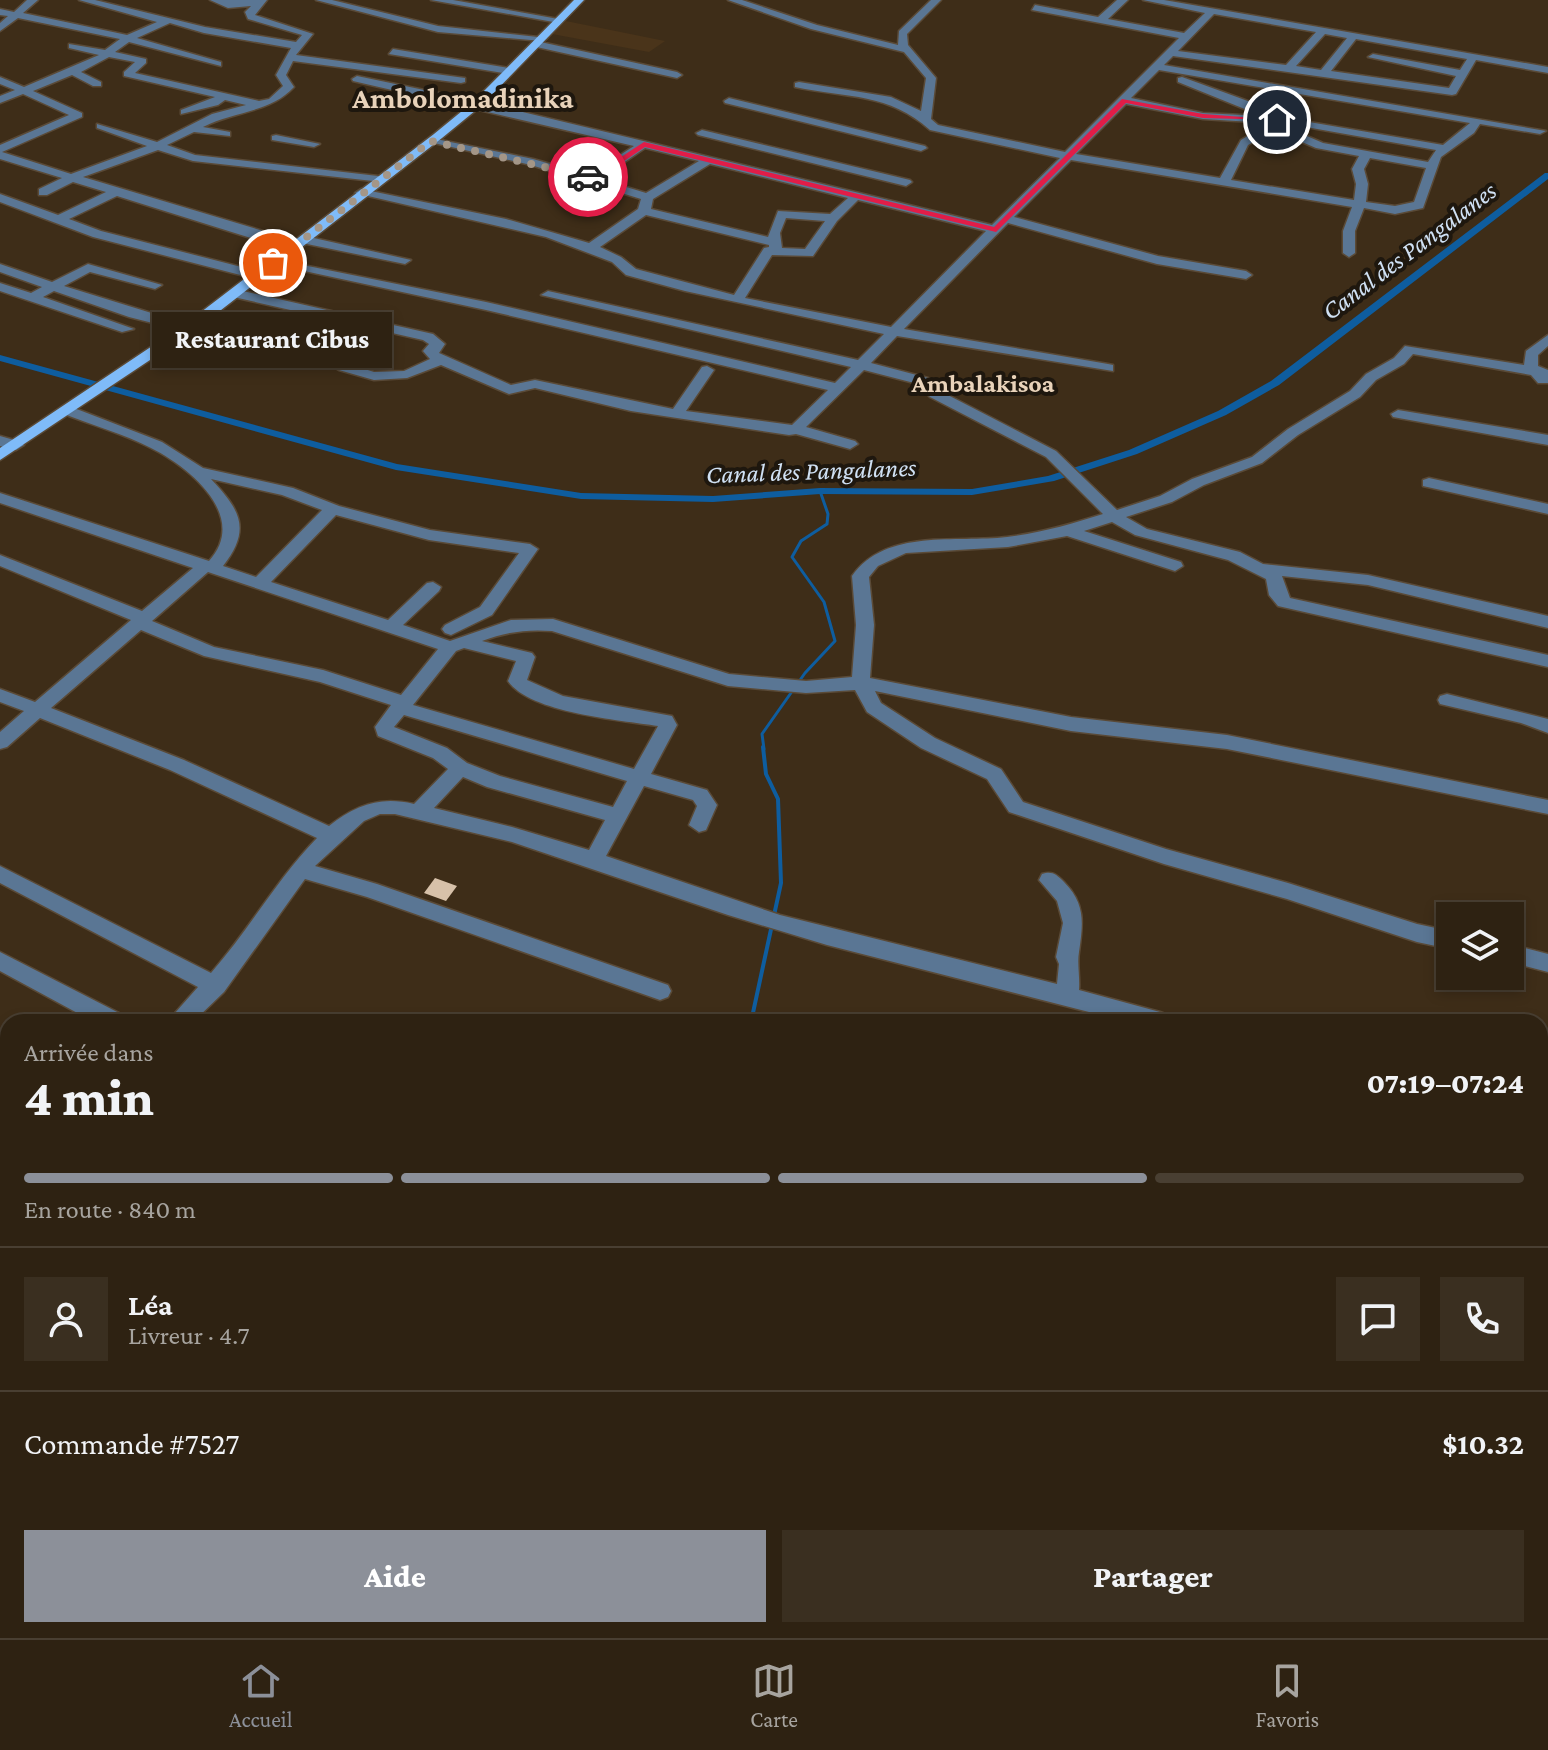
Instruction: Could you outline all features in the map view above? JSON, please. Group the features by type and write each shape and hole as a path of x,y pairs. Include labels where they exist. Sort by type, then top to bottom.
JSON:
{"main road":[{"path":"0,455 8,443 72,405 190,326 431,141 477,104 579,0"}],"street":[{"path":"0,28 33,0"},
{"path":"84,0 165,21"},
{"path":"215,0 228,5 261,1"},
{"path":"321,0 342,1 438,29 539,41 677,75"},
{"path":"436,0 562,17"},
{"path":"500,0 562,17"},
{"path":"733,0 814,27 907,50"},
{"path":"925,117 934,80 903,46 902,33 936,0"},
{"path":"1045,0 1031,12 1187,37"},
{"path":"1100,21 1123,0"},
{"path":"1148,0 1548,70"},
{"path":"43,192 94,167 155,147 216,116 258,105 286,93 289,87 281,75 289,57 308,34 251,17 250,12 261,1"},
{"path":"234,293 428,337 438,344 431,354 509,390 535,384 631,407 789,431 797,428 838,388 1212,11"},
{"path":"0,12 76,24 217,64"},
{"path":"0,100 107,56 128,38 176,19 204,30 299,46"},
{"path":"1289,68 1323,30"},
{"path":"1324,73 1353,36"},
{"path":"1357,77 1386,42"},
{"path":"73,46 107,56 142,61 128,74 258,105"},
{"path":"393,52 509,71"},
{"path":"1171,53 1452,92 1473,57"},
{"path":"289,57 461,80"},
{"path":"1373,57 1463,74"},
{"path":"1154,70 1540,131"},
{"path":"1154,70 1225,96 1320,146 1432,166"},
{"path":"71,71 97,84"},
{"path":"357,79 477,104 996,230"},
{"path":"0,80 78,115 0,152"},
{"path":"799,85 891,100 925,117 934,128 1067,156 1395,210 1419,205 1432,166 1444,148 1470,131 1477,120"},
{"path":"185,112 214,103 225,95"},
{"path":"1124,100 1203,116 1276,123 1444,148"},
{"path":"729,101 921,148"},
{"path":"1225,181 1237,154 1248,139 1276,123"},
{"path":"101,126 193,158 378,180"},
{"path":"191,128 226,134"},
{"path":"702,133 906,182"},
{"path":"276,138 314,144"},
{"path":"275,166 295,141"},
{"path":"431,141 593,178 647,197"},
{"path":"593,178 644,144"},
{"path":"0,152 72,178 301,242 405,260"},
{"path":"1349,253 1349,231 1359,205 1362,184 1358,169 1365,156"},
{"path":"591,247 644,211 647,197 709,160"},
{"path":"58,220 117,191"},
{"path":"361,193 479,217 591,247 629,266 631,272 735,336 923,381 935,394 1051,454 1090,489 1116,518 1141,532 1234,556 1264,569 1274,576 1278,595 1297,606 1548,661"},
{"path":"644,211 809,253 833,218 856,196"},
{"path":"1,199 97,234 256,275"},
{"path":"735,336 743,320 741,301 774,245 782,214 833,218"},
{"path":"1007,219 1157,260 1246,275"},
{"path":"273,263 323,269 409,288 838,388"},
{"path":"0,268 190,326 315,351 349,369 388,377 414,375 441,359"},
{"path":"31,298 88,268 155,285"},
{"path":"0,287 127,329"},
{"path":"548,295 694,309 741,301 893,333 1108,368"},
{"path":"1544,377 1531,367 1531,354 1548,339"},
{"path":"1436,937 1164,856 1016,807 994,774 928,743 887,719 874,707 861,683 865,625 860,576 872,562 903,548 1008,542 1116,518 1257,460 1293,432 1355,394 1371,377 1399,361 1410,349 1544,377"},
{"path":"678,412 707,370"},
{"path":"72,405 157,445 198,472 287,491 333,509 429,535 530,549 486,611 454,640 384,727 385,731 440,753 460,768 494,782 617,816"},
{"path":"1398,414 1548,440"},
{"path":"797,428 808,435 850,444"},
{"path":"0,742 230,548 232,530 221,500 205,487 198,472"},
{"path":"1429,483 1548,509"},
{"path":"0,498 391,627 526,657 517,681 526,690 569,704 665,721 666,731 593,861"},
{"path":"259,584 333,509"},
{"path":"1068,531 1175,566"},
{"path":"0,560 210,652 323,676 401,705 704,797 707,805 699,825"},
{"path":"1264,569 1368,580 1548,622"},
{"path":"391,627 433,587"},
{"path":"482,632 486,611"},
{"path":"454,640 527,622 553,625 728,680 799,687 861,683 1071,724 1242,745 1548,807"},
{"path":"0,695 177,765 331,836"},
{"path":"1447,700 1525,717 1548,726"},
{"path":"417,813 460,768"},
{"path":"186,1014 216,986 267,922 300,870 331,836 380,807 450,817 767,919 1132,1014"},
{"path":"300,870 370,890 660,991"},
{"path":"0,874 216,986"},
{"path":"1049,880 1066,897 1074,923 1067,957 1070,964 1067,995"},
{"path":"1524,957 1548,963"},
{"path":"0,961 100,1014"}],"shaded area":[{"path":"566,21 665,41 649,52 552,34"}],"building":[{"path":"435,878 457,886 446,901 424,893"}],"waterway":[{"name":"Canal des Pangalanes","path":"0,358 396,467 581,496 713,499 820,491 972,492 1050,479 1133,452 1222,413 1275,383 1548,175"},
{"path":"764,749 762,734 805,673 835,641 824,602 792,557 801,541 827,524 828,514 820,491"},
{"path":"753,1014 781,883 778,799 766,774 763,747"}],"way so far":[{"path":"273,263 431,141 588,177"}],"place":[{"name":"Restaurant Cibus","path":"273,263"}],"district":[{"name":"Ambolomadinika","path":"463,97"},
{"name":"Ambalakisoa","path":"983,383"}],"route":[{"path":"588,177 593,178 644,144 996,230 1124,100 1203,116 1277,120"}]}
